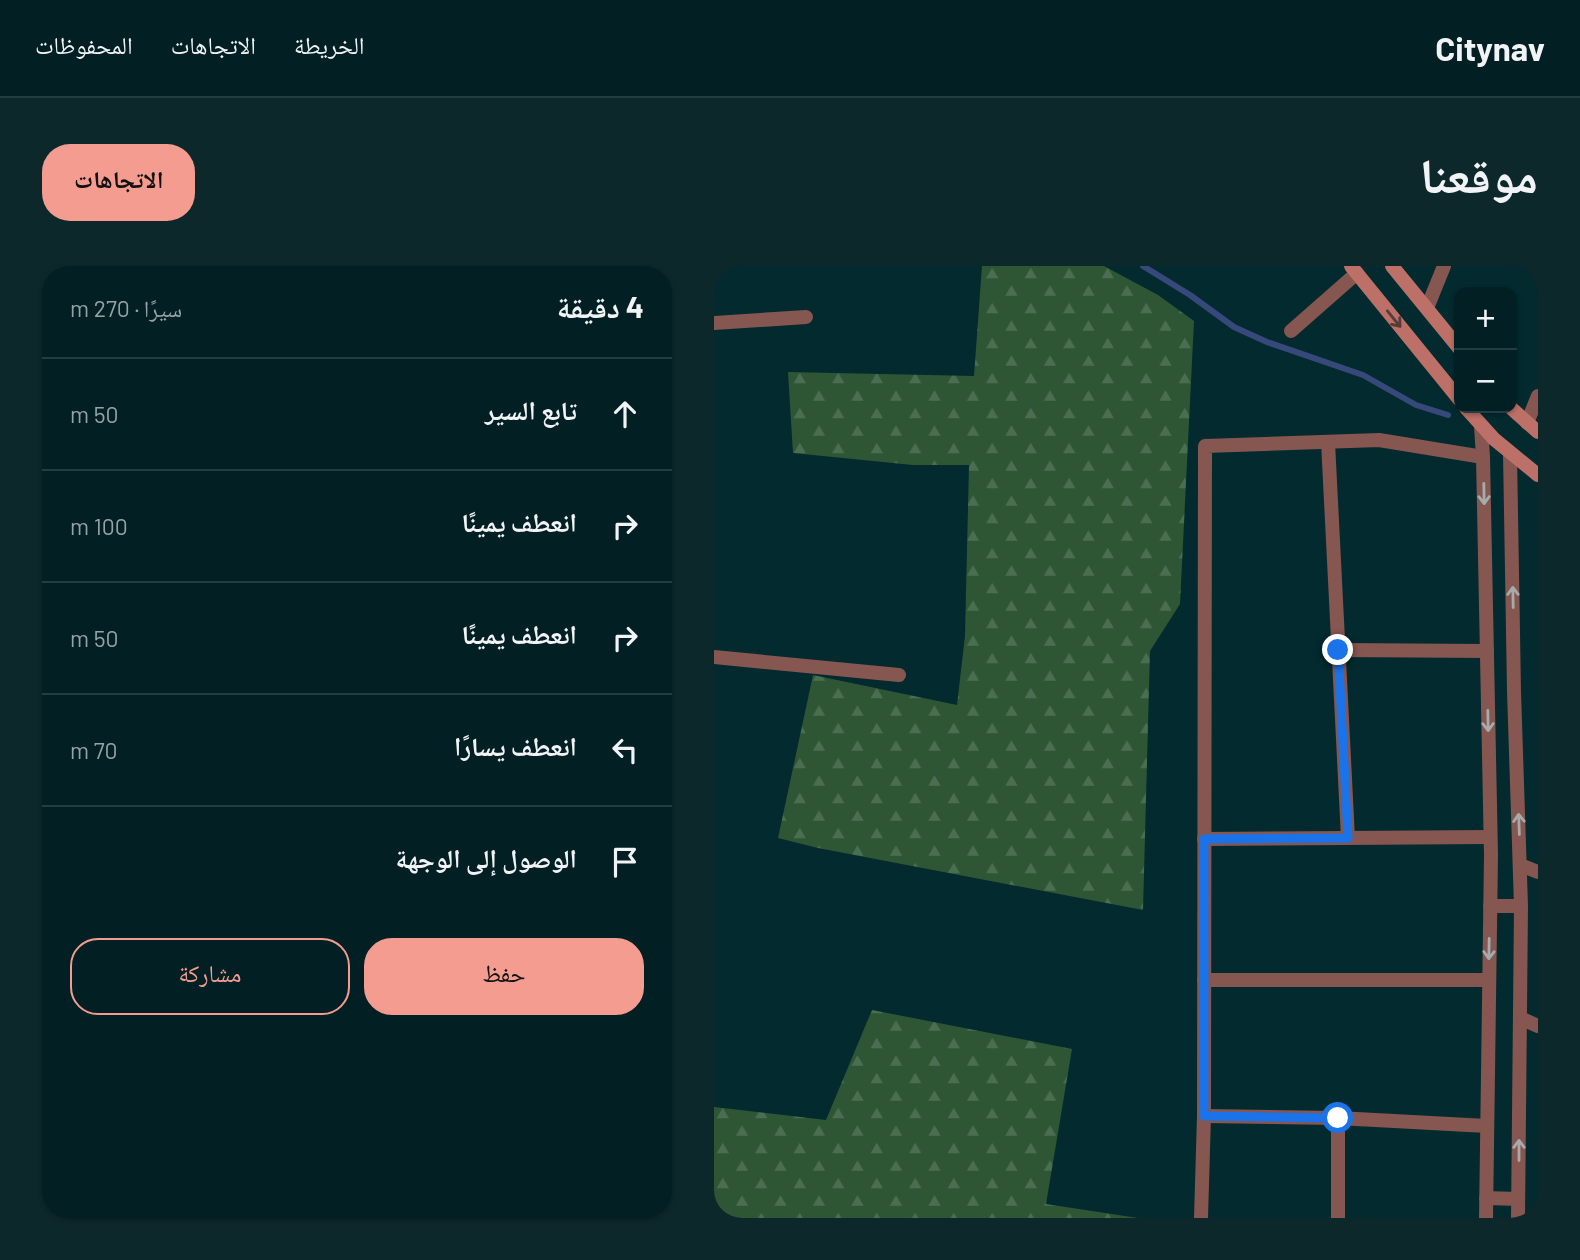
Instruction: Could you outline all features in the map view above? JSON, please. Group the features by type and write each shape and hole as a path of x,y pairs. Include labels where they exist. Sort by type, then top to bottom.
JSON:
{"main road":[{"path":"1392,266 1454,342"},
{"path":"1354,269 1454,393"},
{"path":"1470,413 1510,453 1538,475"},
{"path":"1516,413 1532,428"}],"street":[{"path":"1427,308 1444,266"},
{"path":"1292,331 1354,269"},
{"path":"714,323 806,317"},
{"path":"1532,428 1538,396"},
{"path":"1481,426 1490,837 1486,1218"},
{"path":"1201,1218 1204,1116 1205,446 1379,440 1483,457"},
{"path":"1328,442 1348,838"},
{"path":"1510,453 1521,906 1518,1218"},
{"path":"1338,650 1487,651"},
{"path":"714,657 899,675"},
{"path":"1488,692 1514,691"},
{"path":"1204,839 1490,837"},
{"path":"1520,865 1538,872"},
{"path":"1490,906 1521,906"},
{"path":"1204,980 1489,980"},
{"path":"1520,1018 1538,1026"},
{"path":"1204,1116 1338,1118 1487,1126"},
{"path":"1338,1118 1338,1218"},
{"path":"1486,1199 1518,1199"}],"green space":[{"path":"982,266 1104,266 1158,295 1194,321 1180,604 1150,651 1143,910 778,838 813,675 957,705 965,636 969,465 913,465 793,453 788,372 974,376"},
{"path":"872,1010 1072,1049 1046,1204 1138,1218 714,1218 714,1107 826,1120"}],"waterway":[{"path":"1143,266 1234,327 1267,342 1363,375 1416,405 1448,415"}],"route":[{"path":"1338,650 1348,838 1204,839 1204,1116 1338,1118"}]}
